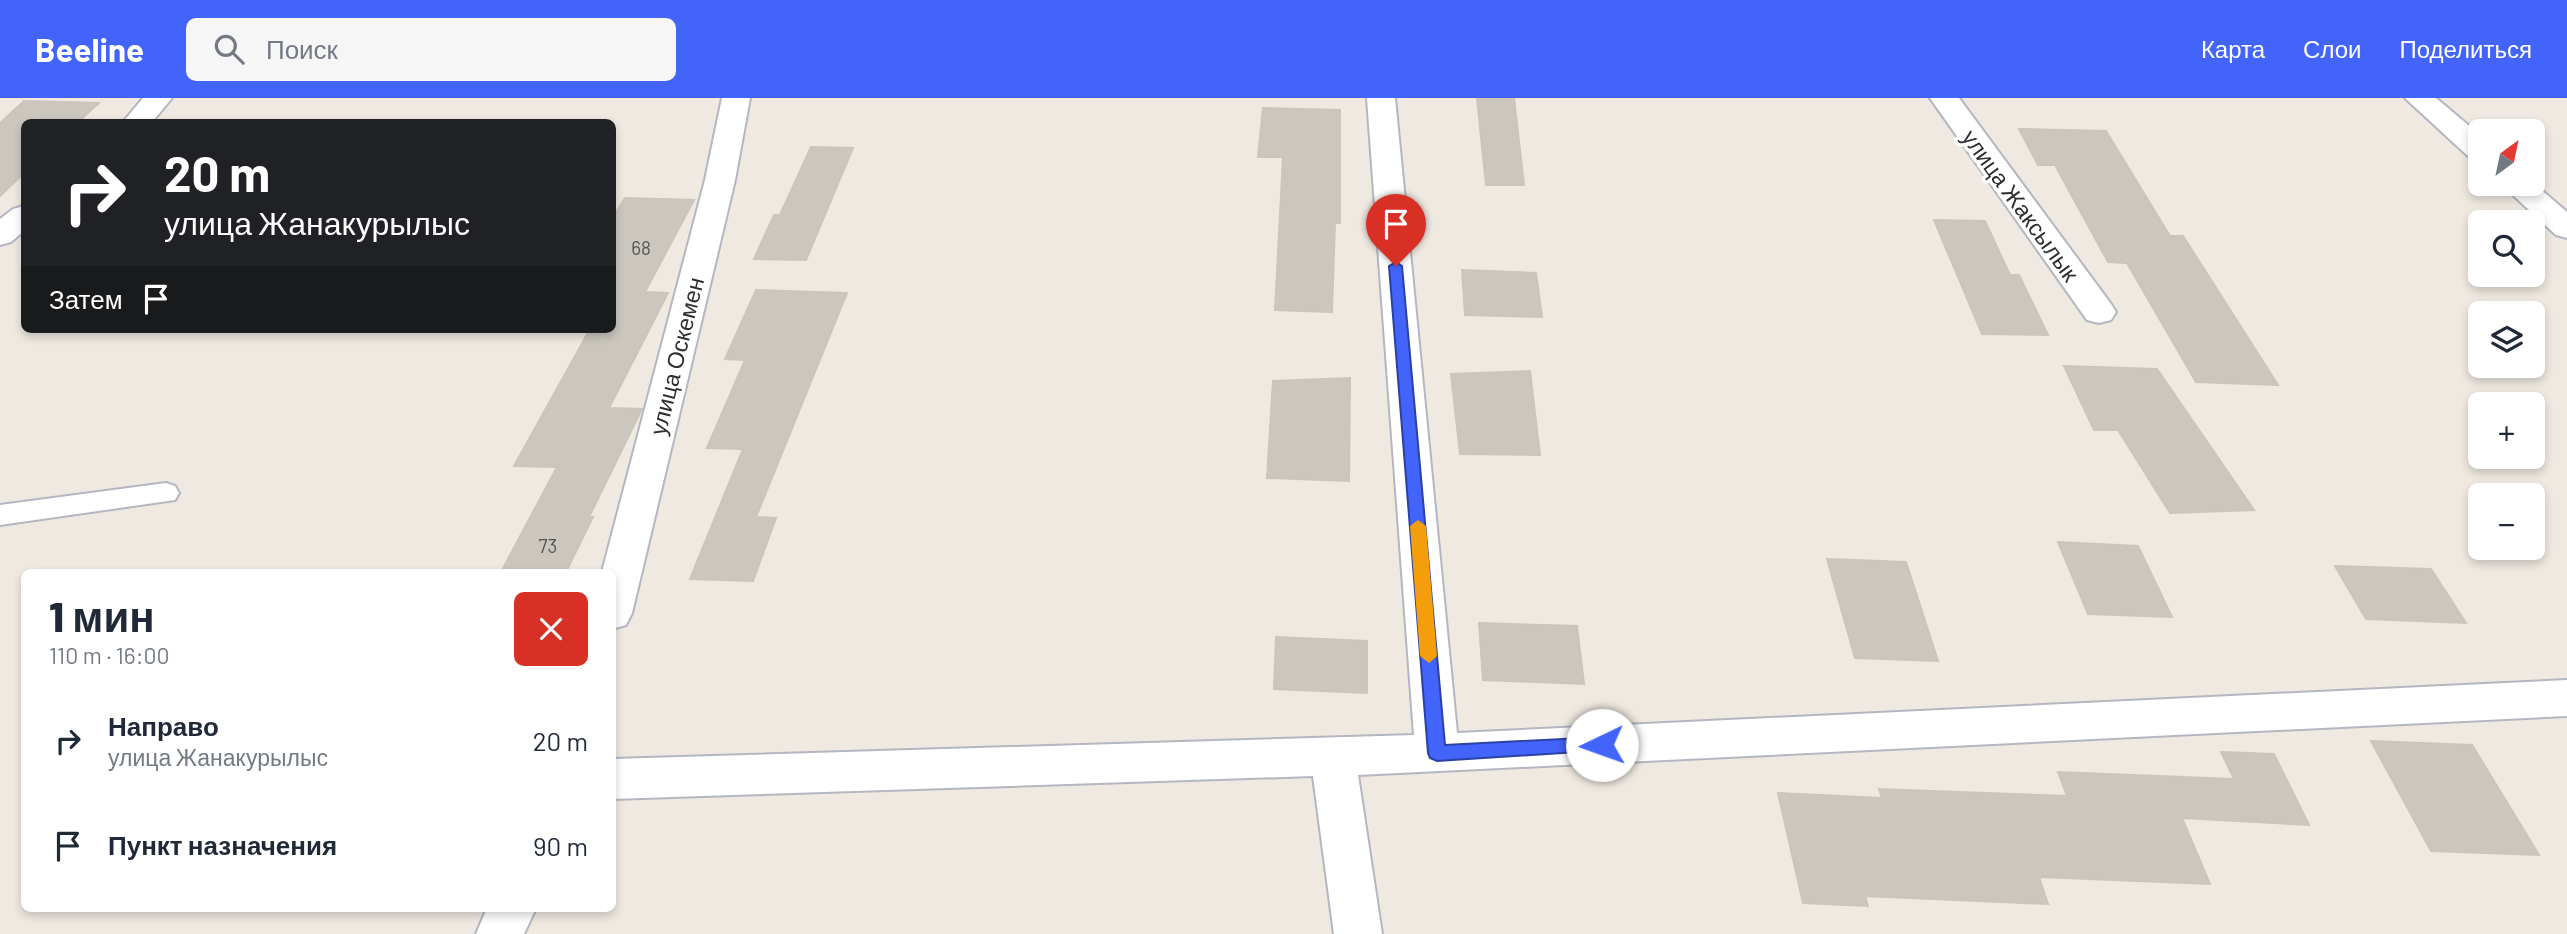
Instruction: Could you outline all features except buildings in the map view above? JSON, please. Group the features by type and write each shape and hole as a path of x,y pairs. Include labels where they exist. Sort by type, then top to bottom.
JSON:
{"street":[{"path":"140,119 158,98"},
{"name":"улица Оскемен","path":"616,597 720,180 736,98"},
{"path":"1381,98 1437,753"},
{"name":"улица Жаксылык","path":"1944,98 2099,312"},
{"path":"2419,98 2468,141"},
{"path":"2530,196 2567,228"},
{"path":"0,236 21,218"},
{"path":"616,779 1437,753 2567,698"},
{"path":"1333,756 1358,934"},
{"path":"500,934 510,912"}],"lane":[{"path":"0,515 166,493"}],"slow traffic":[{"path":"1418,526 1429,656"}],"route":[{"path":"1396,266 1437,753 1602,745"}]}
